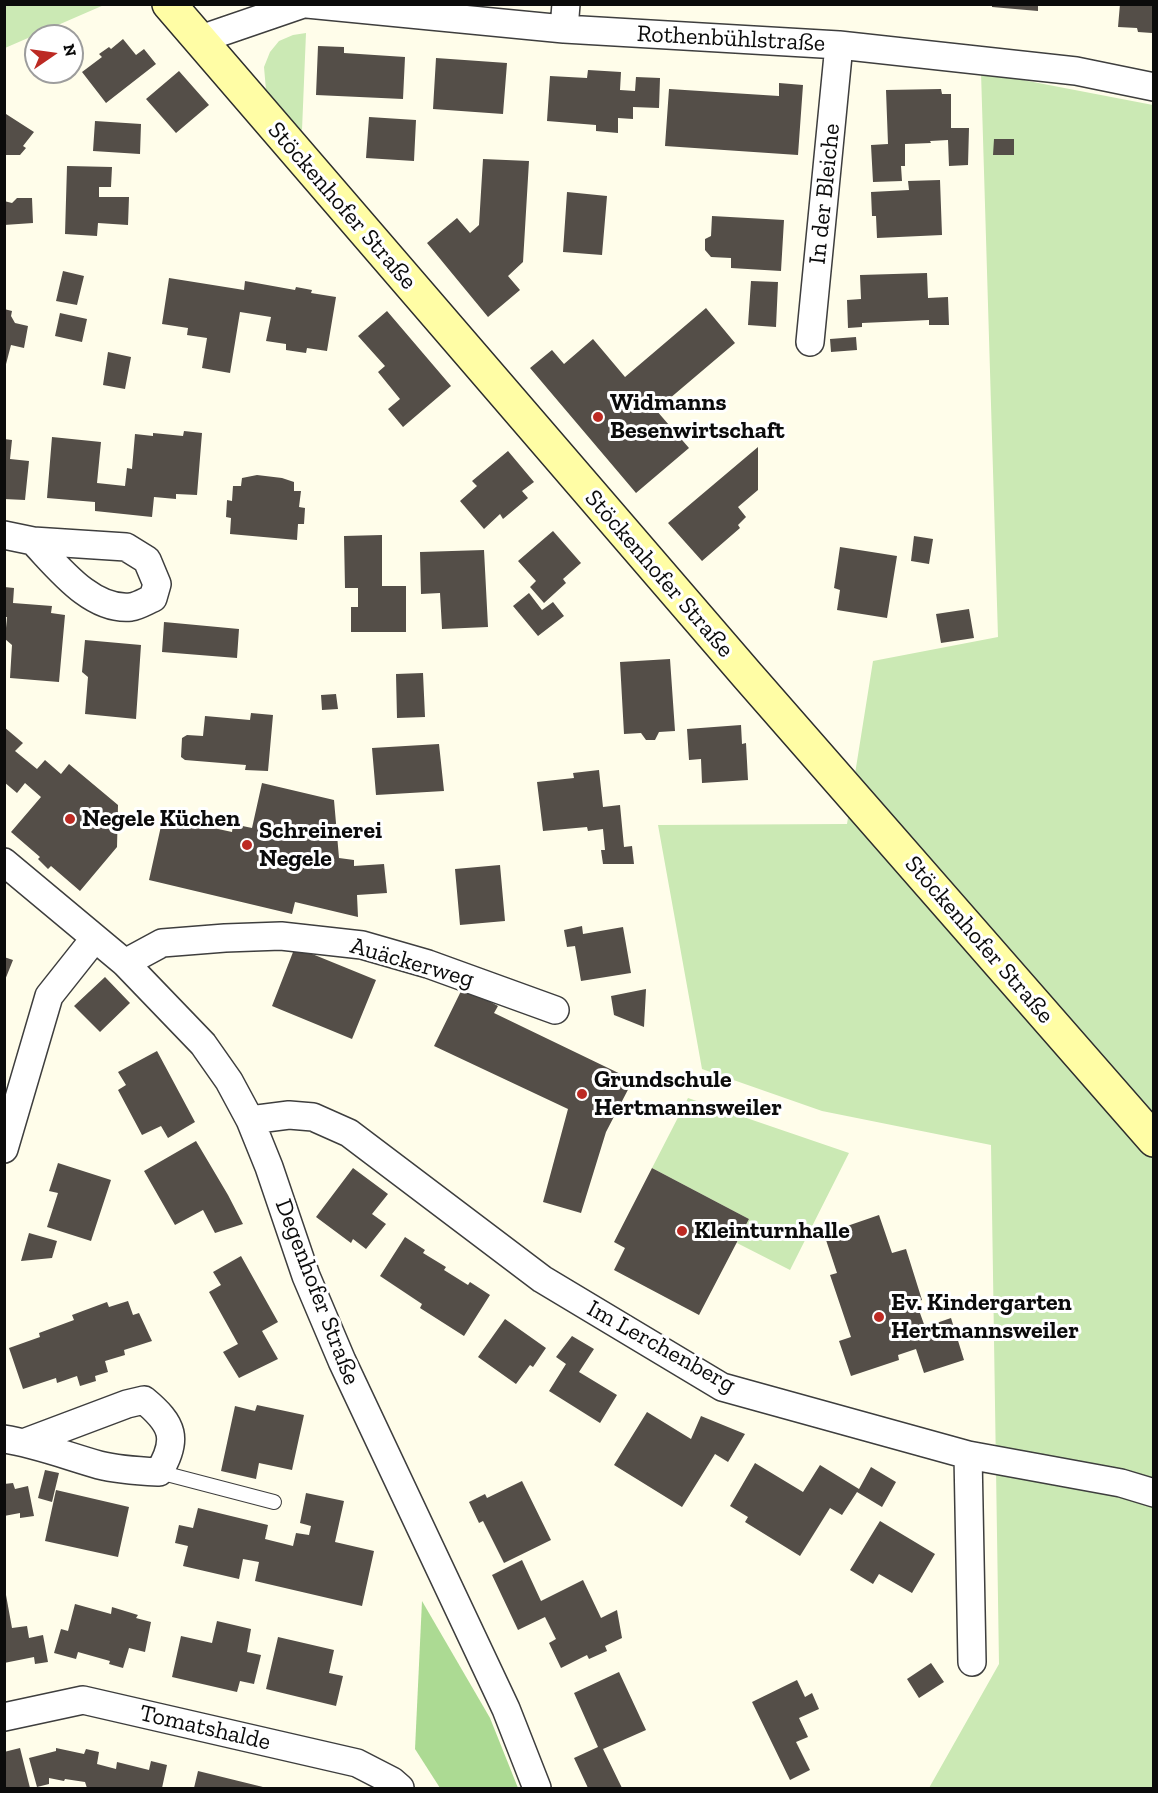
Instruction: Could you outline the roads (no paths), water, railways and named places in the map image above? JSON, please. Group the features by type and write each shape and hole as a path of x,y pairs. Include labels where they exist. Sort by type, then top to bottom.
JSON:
{"main road":[{"name":"Stöckenhofer Straße","path":"169,4 748,676 1154,1140"}],"street":[{"name":"Rothenbühlstraße","path":"198,40 305,4 565,17 1076,71 1154,87"},
{"name":"In der Bleiche","path":"810,342 839,45"},
{"path":"4,535 33,541"},
{"name":"Degenhofer Straße","path":"4,862 125,963 203,1044 229,1081 250,1120 269,1167 306,1276 342,1361 506,1709 537,1788"},
{"name":"Auäckerweg","path":"125,963 162,944 281,936 362,945 428,963 555,1010"},
{"path":"4,1149 49,996 95,938"},
{"name":"Im Lerchenberg","path":"250,1120 290,1115 313,1117 349,1133 542,1279 722,1387 968,1455 1122,1483 1154,1493"},
{"path":"144,1400 160,1413 171,1433 169,1456 159,1472 131,1471 101,1465 15,1440 144,1400"},
{"path":"968,1455 972,1662"},
{"name":"Tomatshalde","path":"4,1717 83,1700 357,1763 392,1781 400,1788"}],"lane":[{"path":"159,1472 274,1502"}],"place":[{"name":"Widmanns Besenwirtschaft","path":"598,417"},
{"name":"Negele Küchen","path":"70,819"},
{"name":"Schreinerei Negele","path":"247,845"},
{"name":"Grundschule Hertmannsweiler","path":"582,1094"},
{"name":"Kleinturnhalle","path":"682,1231"},
{"name":"Ev. Kindergarten Hertmannsweiler","path":"879,1317"}]}
